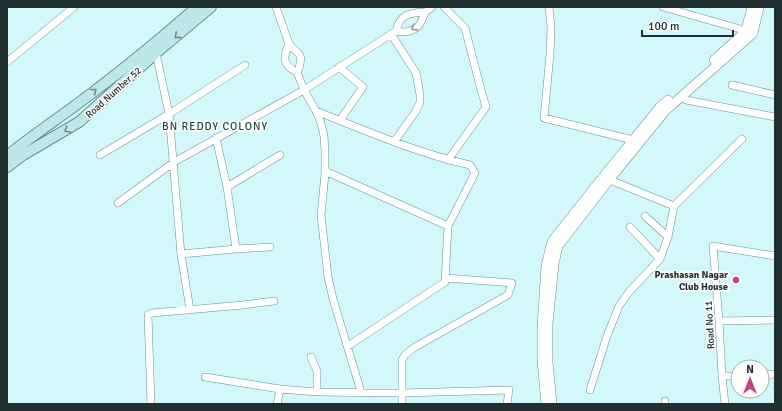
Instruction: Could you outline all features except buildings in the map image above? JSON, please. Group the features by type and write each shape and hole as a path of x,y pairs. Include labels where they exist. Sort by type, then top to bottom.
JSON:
{"main road":[{"name":"Road Number 52","path":"7,156 75,106 150,47 197,7"},
{"name":"Road Number 52","path":"7,167 79,122 156,53 211,7"}],"street":[{"path":"7,62 74,7"},
{"path":"276,7 289,44 301,58 297,72"},
{"path":"393,33 402,33 417,28 421,23 425,12 432,7"},
{"path":"444,7 465,28 486,107 448,160"},
{"path":"549,7 551,27 550,54 544,118 633,140"},
{"path":"663,7 749,31"},
{"path":"749,31 752,7"},
{"path":"546,404 541,334 546,267 553,240 665,111 746,41 759,7"},
{"path":"118,203 174,162 304,90 393,33 400,20 406,15 414,12 425,12"},
{"path":"552,404 548,362 548,324 554,264 560,241 633,140 660,107 741,36 749,31"},
{"path":"393,33 416,73 420,95 420,102 416,111 394,142"},
{"path":"289,44 284,57 285,63 290,69 297,72 304,90 316,110 324,136 325,171 321,215 328,277 333,299 361,392"},
{"path":"156,53 169,114 181,254 190,310"},
{"path":"100,156 169,114 245,64"},
{"path":"339,67 363,87 340,120"},
{"path":"732,85 775,95"},
{"path":"686,100 775,117"},
{"path":"316,110 394,142 448,160 470,165 475,173 448,226 445,282 348,346"},
{"path":"216,138 227,187 236,249"},
{"path":"590,390 607,336 619,306 629,292 660,259 668,237 674,206 742,139"},
{"path":"227,187 280,155"},
{"path":"325,171 448,226"},
{"path":"606,178 674,206"},
{"path":"645,216 668,237"},
{"path":"630,227 660,259"},
{"name":"Road No 11","path":"724,404 713,246 775,256"},
{"path":"181,254 270,247"},
{"path":"402,404 402,360 405,355 415,347 508,295 512,283 445,278"},
{"path":"151,404 148,316 152,313 274,301"},
{"path":"719,321 775,320"},
{"path":"311,357 317,371 317,392"},
{"path":"722,376 730,376"},
{"path":"205,377 280,389 317,392 402,393 509,390 507,404"},
{"path":"277,404 280,389"}],"place":[{"name":"Prashasan Nagar Club House","path":"736,280"}],"district":[{"name":"BN REDDY COLONY","path":"215,126"}]}
